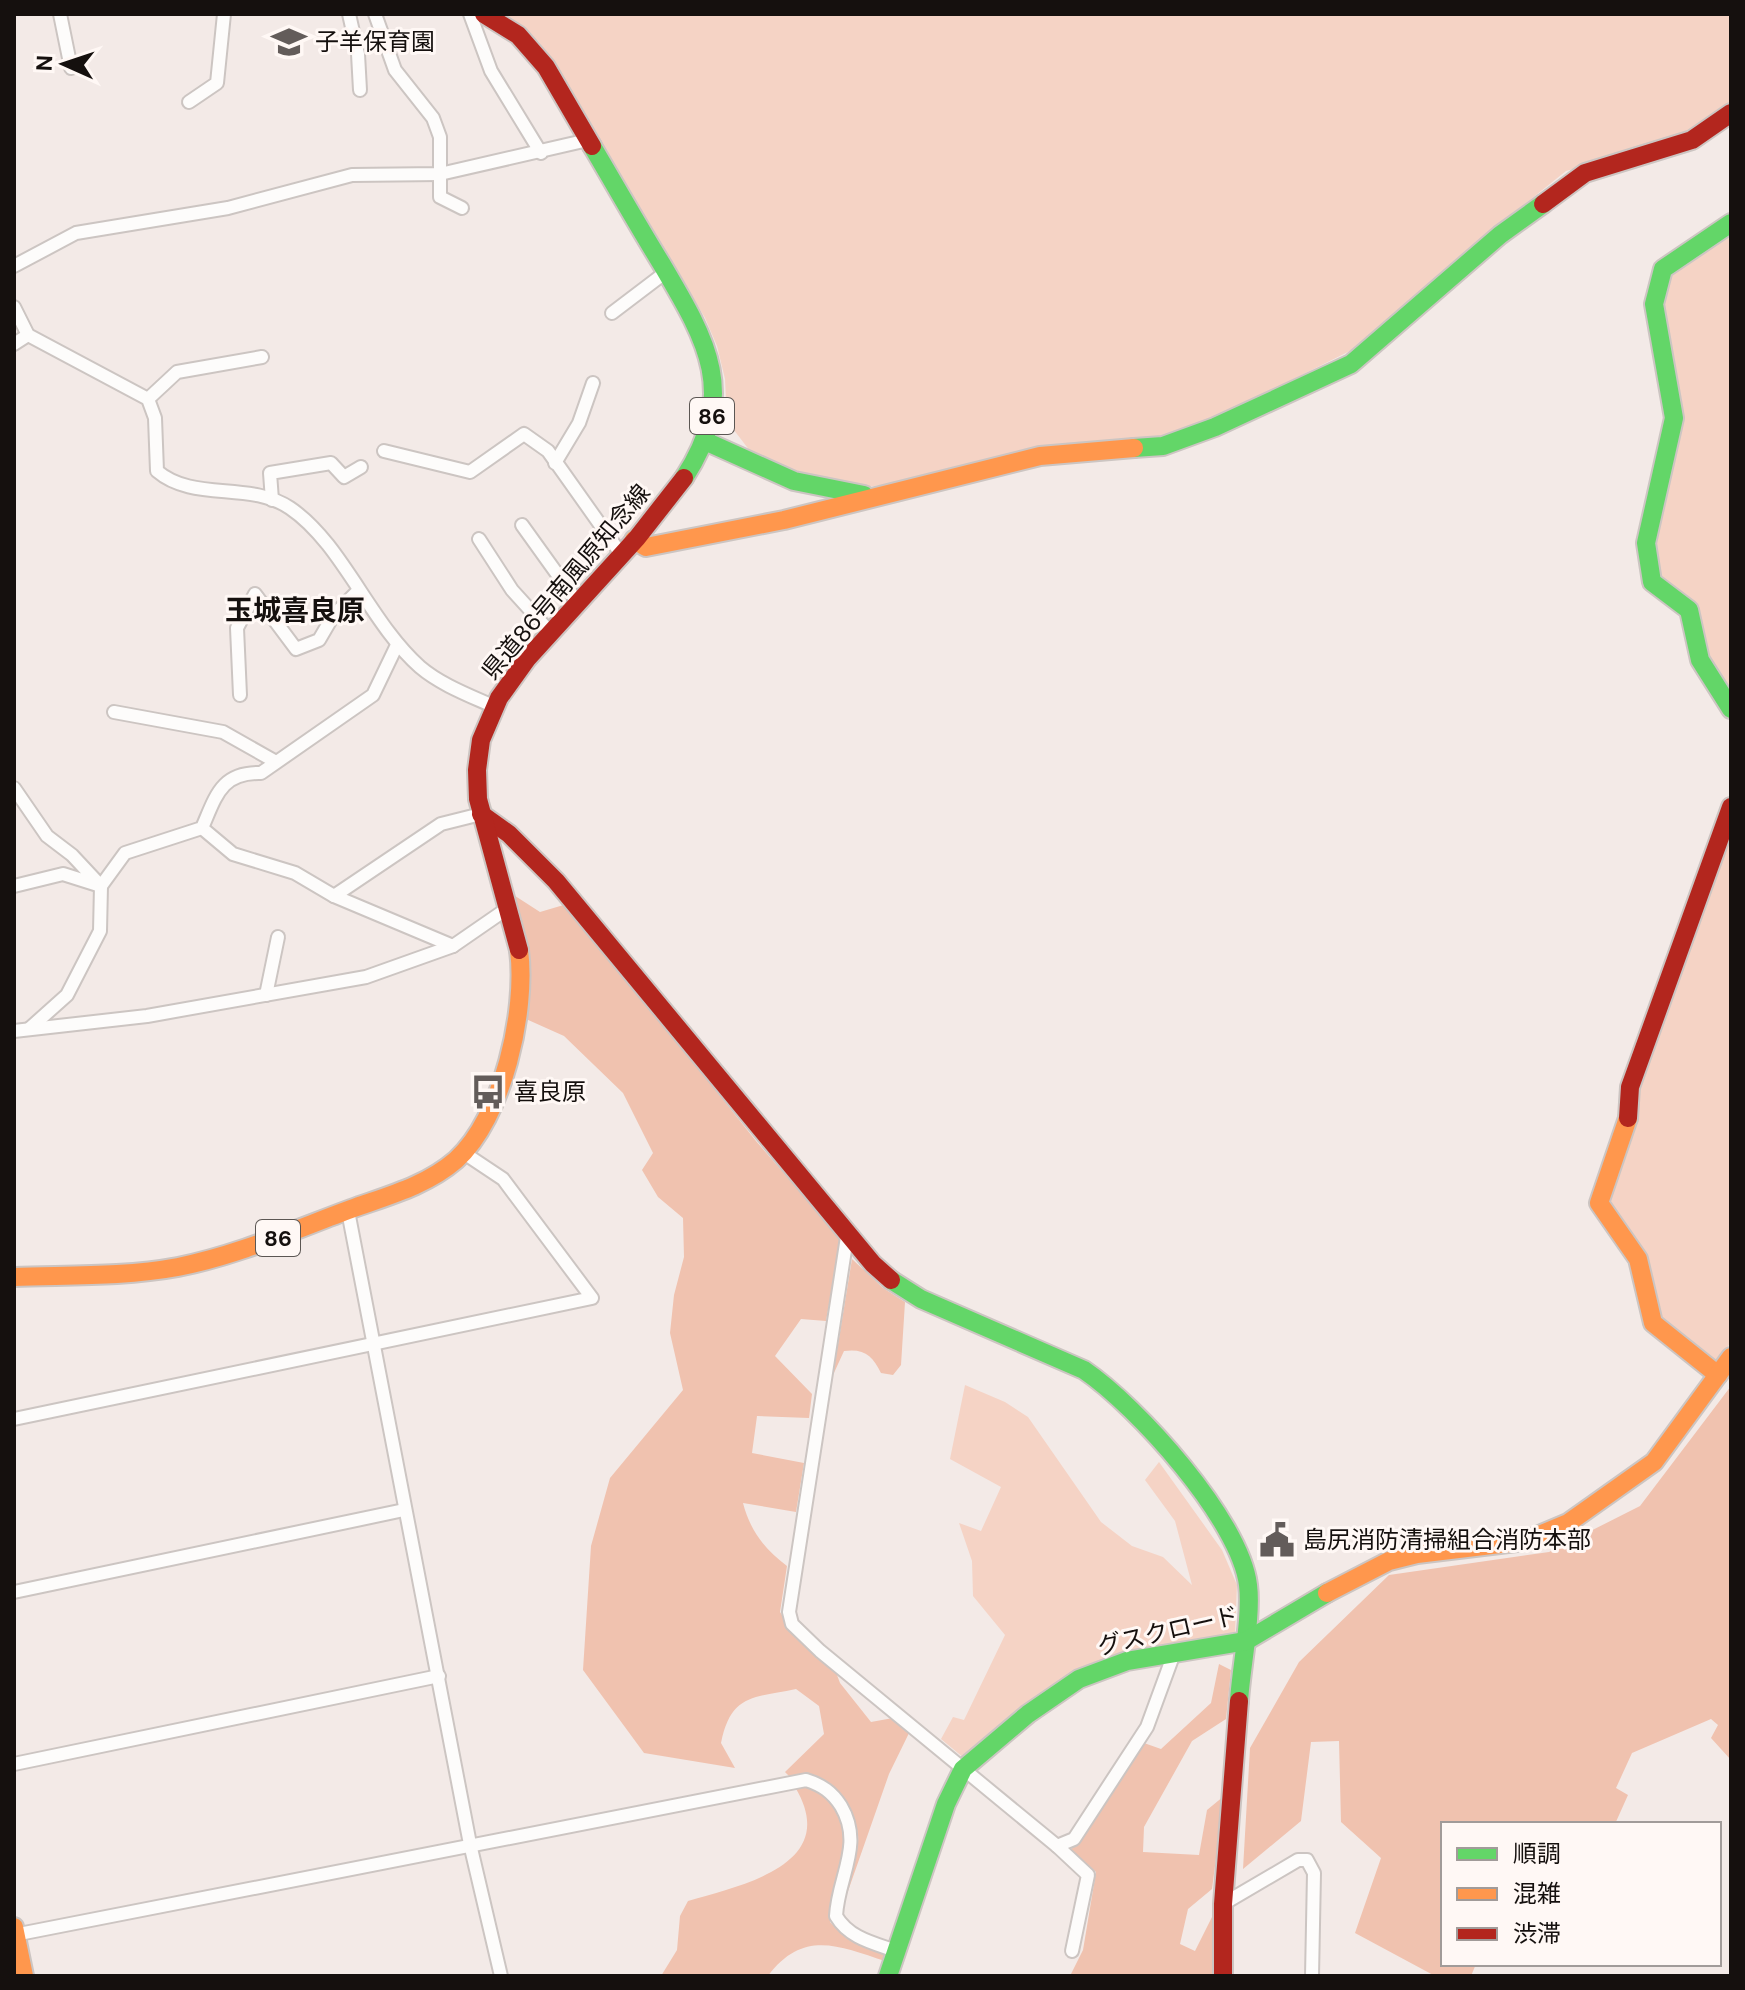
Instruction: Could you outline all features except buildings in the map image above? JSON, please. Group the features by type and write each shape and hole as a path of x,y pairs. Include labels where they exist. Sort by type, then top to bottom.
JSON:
{"street":[{"path":"60,14 71,68"},
{"path":"189,102 217,83 224,14"},
{"path":"349,14 358,54 360,90"},
{"path":"375,14 395,70 433,118 440,137 440,197 462,208"},
{"path":"470,14 491,71 541,153"},
{"name":"県道86号南風原知念線","path":"14,1277 176,1267 252,1248 431,1177 464,1153 486,1119 520,1011 521,962 481,814 477,787 478,756 495,707 520,668 628,547 693,464 705,441 714,410 714,381 709,356 666,272 532,50 509,28 484,14"},
{"path":"384,451 470,472 524,434 548,451 628,547 646,547 784,520 870,496 1040,456 1163,446 1215,427 1351,364 1500,235 1585,173 1692,140 1731,113"},
{"path":"14,266 76,233 228,208 352,175 440,174 588,140"},
{"path":"1731,223 1663,269 1656,285 1654,304 1674,418 1646,543 1652,582 1689,610 1694,620 1700,660 1731,709"},
{"path":"612,313 666,272"},
{"path":"14,307 28,335 148,399 155,418 157,471 172,484 286,505 314,526 397,645 422,669 495,707"},
{"path":"14,344 28,335"},
{"path":"148,399 177,372 262,357"},
{"path":"555,463 579,423 593,383"},
{"path":"705,441 794,481 870,496"},
{"path":"272,500 270,473 331,463 344,477 361,467"},
{"path":"522,525 578,603"},
{"path":"479,539 512,590 551,633"},
{"path":"240,695 237,628 255,594 296,649 319,640 333,616 358,591"},
{"path":"29,1029 67,995 100,931 101,886 125,853 202,828 227,780 243,772 261,773 373,695 397,645"},
{"path":"114,712 223,732 276,762"},
{"path":"14,788 47,836 72,855 101,886"},
{"path":"1718,1375 1653,1323 1644,1271 1627,1239 1603,1213 1599,1203 1629,1115 1630,1087 1731,807"},
{"path":"334,896 441,824 481,814 509,834 556,881 847,1237 900,1288 1084,1369 1113,1388 1178,1463 1231,1535 1248,1585 1223,1904 1223,1976"},
{"path":"202,828 233,854 295,873 334,896 453,946"},
{"path":"14,886 63,874 101,886"},
{"path":"14,1031 147,1016 366,977 453,946 508,908"},
{"path":"266,995 278,937"},
{"path":"14,1419 592,1298 503,1179 464,1153"},
{"path":"348,1211 470,1844 501,1976"},
{"path":"847,1237 789,1612 792,1624 1088,1875 1072,1951"},
{"name":"グスクロード","path":"888,1976 946,1804 963,1769 1002,1734 1079,1679 1127,1661 1173,1656 1246,1641 1345,1582 1389,1561 1417,1554 1525,1541 1568,1523 1654,1462 1731,1357"},
{"path":"14,1592 404,1510"},
{"path":"1057,1846 1074,1839 1147,1727 1173,1656"},
{"path":"14,1764 439,1676"},
{"path":"24,1976 15,1932 806,1780 822,1785 836,1798 853,1832 836,1916 843,1928 853,1935 896,1951"},
{"path":"1223,1904 1298,1860 1307,1860 1314,1873 1312,1976"}],"shaded area":[{"path":"505,14 1731,14 1731,106 1682,139 1566,171 1449,265 1366,343 1183,434 1030,452 891,484 856,488 794,473 750,451 727,421 725,379 717,346 705,318 555,64 539,42"},
{"path":"1731,229 1731,702 1654,568 1653,537 1683,410 1662,329 1661,285 1675,267"},
{"path":"1731,824 1731,1342 1714,1366 1658,1322 1653,1285 1643,1258 1603,1205 1634,1096"},
{"path":"509,892 540,912 567,904 756,1141 841,1239 826,1321 801,1319 775,1356 812,1394 809,1418 757,1416 752,1453 804,1463 796,1512 743,1503 759,1538 787,1566 780,1612 799,1640 834,1667 840,1683 871,1722 893,1718 910,1731 889,1774 840,1914 858,1845 853,1816 842,1797 827,1782 810,1775 791,1778 785,1772 824,1734 819,1706 796,1689 746,1701 731,1715 721,1743 735,1768 644,1753 583,1670 591,1546 610,1478 683,1390 670,1333 674,1295 684,1257 683,1218 658,1197 642,1170 653,1153 623,1093 564,1036 526,1019"},
{"path":"852,1259 883,1288 905,1302 901,1365 893,1375 881,1373 867,1354 851,1350 844,1351 833,1375"},
{"path":"965,1385 1005,1402 1028,1417 1101,1522 1132,1546 1163,1557 1192,1585 1175,1521 1145,1480 1159,1462 1222,1550 1237,1585 1235,1634 1115,1656 964,1758 941,1739 953,1717 964,1720 1005,1635 973,1596 972,1561 959,1523 981,1531 1001,1487 950,1459"},
{"path":"1731,1386 1731,1760 1711,1738 1718,1725 1711,1719 1632,1753 1616,1788 1628,1795 1616,1822 1441,1822 1441,1966 1475,1966 1471,1976 1435,1976 1355,1933 1381,1858 1341,1822 1339,1741 1311,1742 1301,1821 1243,1869 1250,1748 1299,1662 1389,1575 1549,1552 1640,1506"},
{"path":"1219,1664 1231,1670 1226,1719 1192,1741 1144,1827 1143,1852 1199,1855 1207,1810 1224,1796 1212,1889 1188,1909 1180,1944 1195,1951 1213,1915 1215,1976 1070,1976 1083,1950 1096,1872 1071,1850 1144,1743 1161,1749 1211,1703"},
{"path":"808,1784 831,1797 849,1830 830,1922 846,1938 886,1954 885,1961 852,1950 822,1945 795,1952 781,1961 768,1976 661,1976 677,1950 680,1916 688,1901 758,1878 796,1853 806,1835 806,1814 795,1787"}],"traffic: fast":[{"path":"592,146 692,318 710,368 713,393 710,420 701,448 684,478"},
{"path":"1134,448 1163,446 1215,427 1351,364 1500,235 1543,204"},
{"path":"1731,223 1663,269 1654,304 1674,418 1646,543 1652,582 1689,610 1700,660 1731,709"},
{"path":"705,441 794,481 864,495"},
{"path":"891,1280 921,1299 1084,1370 1131,1410 1183,1467 1226,1529 1241,1559 1248,1585 1239,1701"},
{"path":"888,1976 946,1804 963,1769 1028,1714 1079,1679 1127,1661 1246,1641 1327,1593"}],"traffic: slow":[{"path":"634,540 646,547 784,520 1040,456 1134,448"},
{"path":"14,1277 137,1272 200,1262 392,1195 444,1169 473,1141 499,1091 515,1032 521,975 519,950"},
{"path":"1628,1118 1599,1203 1638,1259 1653,1323 1718,1375"},
{"path":"1327,1593 1389,1561 1417,1554 1525,1541 1568,1523 1654,1462 1731,1357"},
{"path":"14,1927 24,1976"}],"traffic: jam":[{"path":"484,14 518,35 546,67 592,146"},
{"path":"1543,204 1585,173 1692,140 1731,113"},
{"path":"519,950 478,799 477,770 481,740 499,698 527,659 637,538 684,478"},
{"path":"1628,1118 1630,1087 1731,807"},
{"path":"481,814 509,834 556,881 873,1264 891,1280"},
{"path":"1223,1976 1223,1904 1239,1701"}],"place":[{"name":"子羊保育園","path":"289,42"},
{"name":"喜良原","path":"488,1092"},
{"name":"島尻消防清掃組合消防本部","path":"1277,1540"}],"district":[{"name":"玉城喜良原","path":"295,610"}]}
